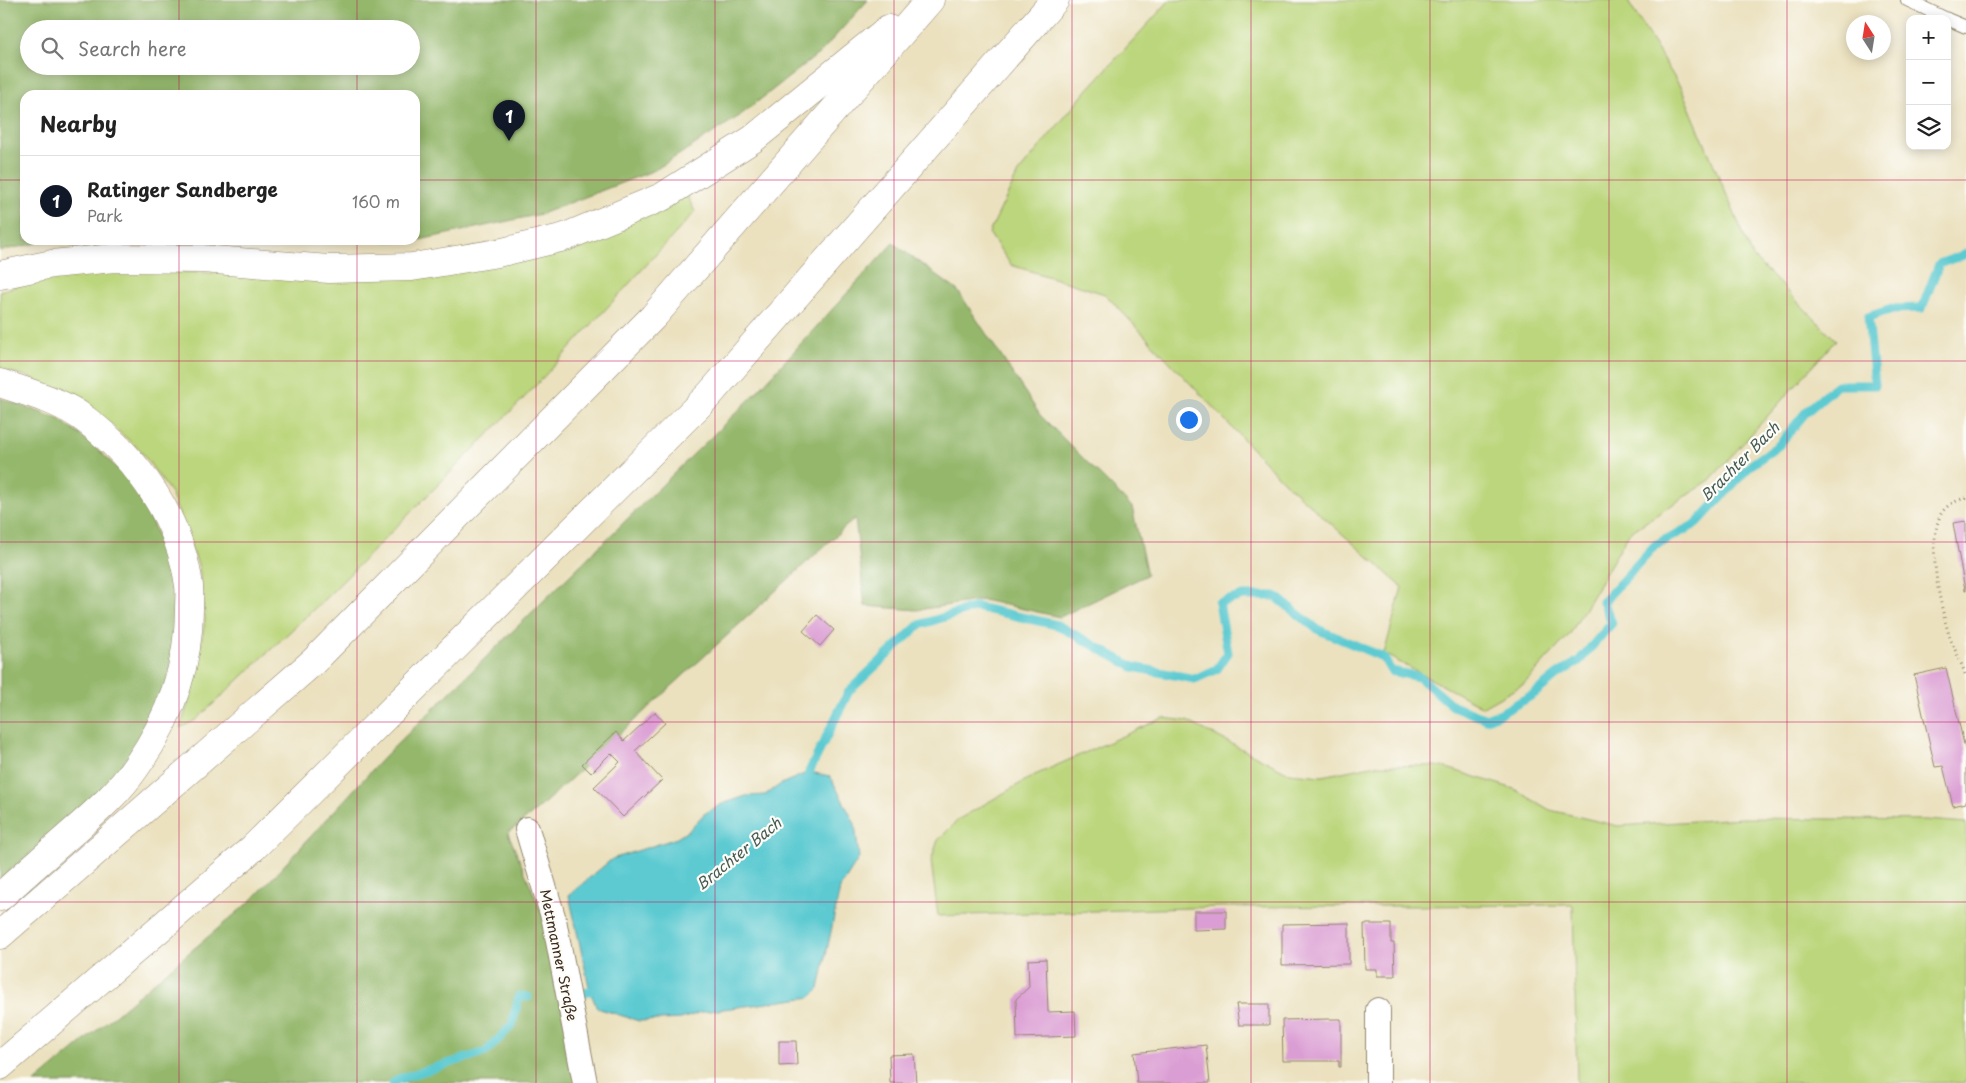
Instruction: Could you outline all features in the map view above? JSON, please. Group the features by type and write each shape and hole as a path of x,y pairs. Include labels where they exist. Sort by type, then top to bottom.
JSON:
{"highway":[{"path":"0,275 52,264 114,258 202,259 329,269 412,267 498,253 565,237 662,197 752,139 924,0"},
{"path":"0,935 321,654 653,317 930,0"},
{"path":"0,1066 253,848 709,395 1055,0"},
{"path":"0,383 47,399 85,419 116,445 137,468 163,506 180,547 189,587 189,623 183,666 168,711 136,768 109,800 0,897"}],"street":[{"name":"Mettmanner Straße","path":"527,829 554,920 585,1083"},
{"path":"1378,1010 1378,1083"}],"lane":[{"path":"1907,0 1939,15"},
{"path":"1951,21 1966,28"}],"path":[{"path":"1966,498 1955,501 1942,512 1936,529 1934,548 1940,593 1950,637 1966,677"}],"green space":[{"path":"0,0 868,0 821,52 738,117 655,170 541,214 420,240 420,90 20,90 20,245 28,245 0,251"},
{"path":"1170,0 1627,0 1682,90 1753,257 1836,340 1710,480 1629,533 1570,634 1524,684 1483,707 1384,654 1402,587 1284,482 1105,294 1011,265 989,233 1018,173 1088,89"},
{"path":"687,195 695,212 526,396 331,593 196,720 180,728 195,683 205,619 199,567 171,493 140,450 88,405 27,376 0,370 0,291 41,279 122,271 213,273 341,280"},
{"path":"893,243 958,291 1040,415 1132,507 1147,575 1060,617 983,600 917,610 865,606 855,518 538,809 508,833 543,915 577,1083 34,1083 253,899 385,756 752,397"},
{"path":"0,398 59,419 93,445 131,481 155,529 172,578 176,635 164,702 105,791 0,879"},
{"path":"1163,718 1187,721 1289,773 1322,776 1377,765 1447,768 1514,789 1550,810 1618,826 1742,818 1927,820 1966,823 1966,1083 1577,1083 1573,905 1220,907 938,916 931,861 938,840 959,819 1035,775"}],"water":[{"path":"809,772 830,776 855,824 859,858 840,888 819,989 811,997 702,1012 681,1019 639,1021 597,1008 590,991 569,895 612,859 677,838 689,830 704,814 722,804 746,796 765,795 781,784"}],"building":[{"path":"1966,521 1966,590 1965,590 1953,523"},
{"path":"817,615 834,630 820,646 803,631"},
{"path":"1946,668 1966,753 1966,803 1953,806 1943,766 1935,767 1914,675"},
{"path":"655,712 665,723 635,751 662,780 623,817 594,787 620,762 611,753 591,773 582,764 616,732 624,741"},
{"path":"1194,911 1226,911 1226,929 1194,930"},
{"path":"1349,923 1349,964 1282,965 1282,924"},
{"path":"1364,924 1391,924 1391,943 1394,943 1395,976 1377,976 1377,969 1365,969"},
{"path":"1046,959 1048,1012 1075,1011 1076,1036 1017,1038 1016,999 1029,987 1028,960"},
{"path":"1236,1004 1269,1004 1269,1025 1239,1025"},
{"path":"1341,1019 1341,1067 1339,1067 1339,1061 1283,1061 1282,1020"},
{"path":"779,1041 796,1041 797,1065 779,1066"},
{"path":"1206,1045 1210,1083 1137,1083 1134,1053"},
{"path":"914,1054 916,1083 890,1083 889,1055"}],"waterway":[{"name":"Brachter Bach","path":"806,782 809,772 849,691 919,625 976,607 1057,625 1133,667 1195,679 1217,669 1228,653 1219,603 1243,596 1275,596 1317,629 1383,657 1391,671 1419,677 1453,706 1486,719 1501,713 1534,694 1557,675 1579,661 1612,623 1603,602 1655,545 1696,524 1751,465 1779,445 1806,412 1837,385 1875,385 1868,317 1892,309 1922,308 1939,264 1966,254"},
{"name":"Brachter Bach","path":"582,994 598,985"},
{"name":"Brachter Bach","path":"393,1083 398,1079 486,1052 512,1025 519,996 528,997"}],"place":[{"name":"Ratinger Sandberge","path":"509,141"}]}
